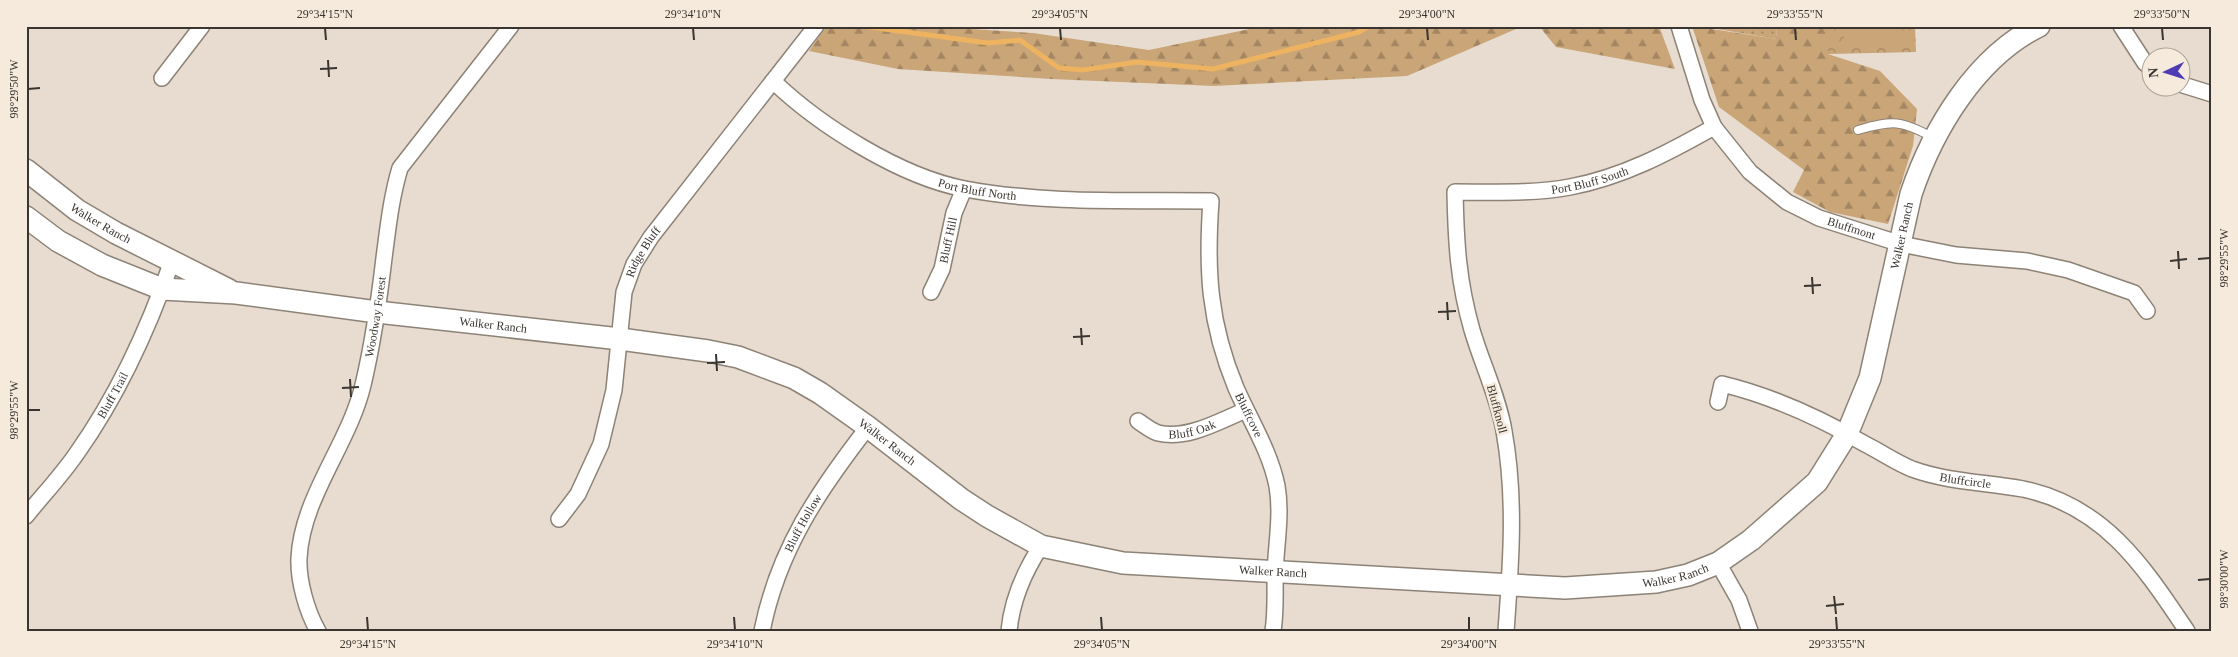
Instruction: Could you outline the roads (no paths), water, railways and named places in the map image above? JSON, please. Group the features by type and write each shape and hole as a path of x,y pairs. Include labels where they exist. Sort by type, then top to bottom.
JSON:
{"street":[{"path":"162,78 202,26"},
{"name":"Woodway Forest","path":"318,631 310,617 304,596 298,560 304,527 355,414 363,386 377,312 393,191 400,168 511,26"},
{"name":"Ridge Bluff","path":"559,519 578,494 601,444 609,418 620,339 623,300 634,264 651,237 816,26"},
{"name":"Bluffmont","path":"1679,26 1702,100 1714,127 1750,172 1787,202 1819,218 1901,244 1956,254 2027,261 2068,270 2108,282 2134,293 2147,311"},
{"name":"Walker Ranch","path":"26,216 58,241 102,265 162,289 236,293 377,312 708,350 766,366 794,378 820,393 868,426 961,499 1041,546 1122,563 1509,586 1565,588 1656,582 1688,575 1718,563 1751,540 1804,496 1817,482 1847,434 1870,378 1912,194 1921,165 1934,138 1949,112 1988,66 2010,46 2040,26"},
{"path":"2121,26 2140,55"},
{"name":"Port Bluff North","path":"772,81 788,96 838,132 892,163 938,182 964,189 1056,200 1211,201"},
{"path":"2190,87 2212,94"},
{"name":"Port Bluff South","path":"1455,192 1535,191 1602,180 1666,154 1714,127"},
{"name":"Walker Ranch","path":"26,170 77,210 116,233 236,293"},
{"name":"Bluff Hill","path":"931,292 942,269 954,213 964,189"},
{"name":"Bluffknoll","path":"1455,192 1456,253 1460,280 1472,330 1503,426 1510,469 1513,511 1506,631"},
{"name":"Bluffcove","path":"1211,201 1207,249 1214,319 1223,353 1246,410 1266,452 1277,488 1278,517 1273,631"},
{"name":"Bluff Trail","path":"26,516 77,454 108,404 162,289 172,261"},
{"name":"Bluffcircle","path":"1718,402 1722,384 1750,391 1777,400 1847,434 1889,458 1932,476 1954,481 2026,490 2067,505 2086,515 2104,528 2136,558 2187,631"},
{"name":"Bluff Oak","path":"1138,420 1156,433 1178,435 1198,430 1246,410"},
{"name":"Bluff Hollow","path":"762,631 777,575 794,536 814,499 868,426"},
{"path":"1009,631 1019,585 1041,546"},
{"path":"1718,563 1740,600 1750,631"}],"lane":[{"path":"1858,130 1886,122 1899,122 1915,127 1934,138"}],"waterway":[{"path":"862,26 988,43 1020,40 1059,68 1083,70 1137,62 1213,69 1359,32 1369,26"}]}
